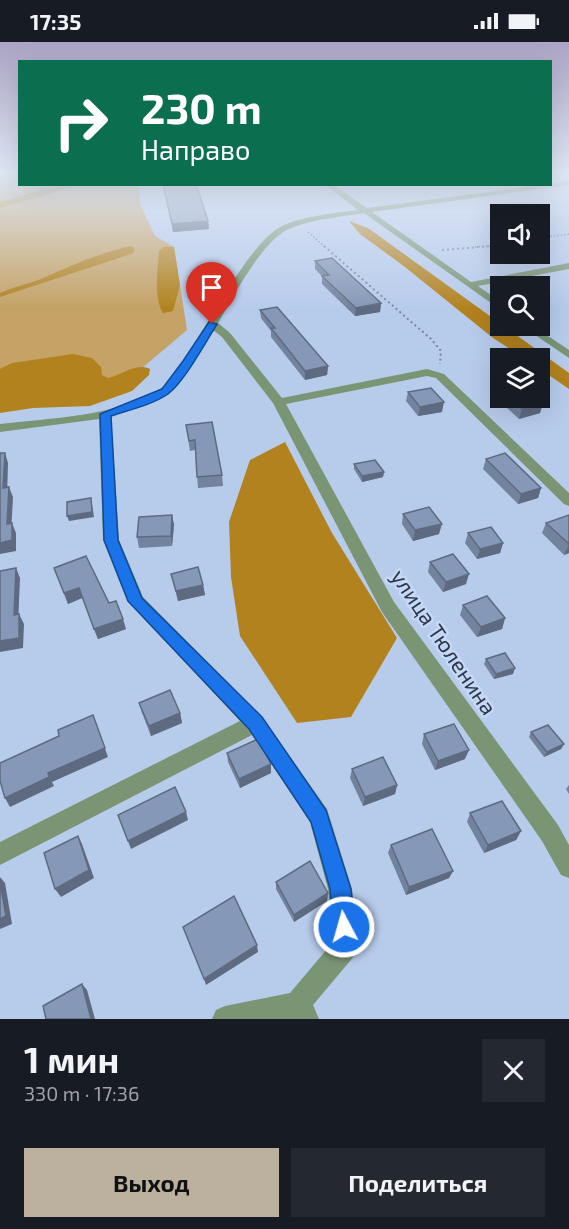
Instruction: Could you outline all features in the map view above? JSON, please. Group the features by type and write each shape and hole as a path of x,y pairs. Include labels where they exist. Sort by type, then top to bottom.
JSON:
{"street":[{"path":"0,428 105,421 165,391 188,363 256,256 272,237 286,227 322,218"},
{"path":"374,218 490,299"},
{"path":"470,285 569,266"},
{"name":"улица Тюленина","path":"212,324 226,335 279,402 388,607 550,833 569,867"},
{"path":"541,336 569,355"},
{"path":"279,402 427,372 440,376 569,501"},
{"path":"105,421 111,540 136,601 255,723 319,817 340,889 346,946 302,1012 225,1019"},
{"path":"0,854 255,723"}],"path":[{"path":"302,223 307,231 431,339 441,351 440,363 427,372"},
{"path":"550,237 569,234"},
{"path":"422,251 490,246"}],"shaded area":[{"path":"0,218 146,218 155,236 174,247 187,330 109,396 0,407"},
{"path":"349,221 368,228 490,316 490,336 405,267 360,234"},
{"path":"131,246 135,249 133,253 0,297 0,293 5,291 96,256"},
{"path":"164,247 174,247 180,285 173,311 163,313 158,300 157,283 159,251"},
{"path":"491,336 518,336 534,348 508,348"},
{"path":"73,354 92,358 101,367 102,375 108,378 140,367 150,369 149,375 132,391 90,406 33,408 0,413 0,369 12,363"},
{"path":"550,359 569,373 569,389 550,376"},
{"path":"285,442 332,533 397,638 351,717 297,723 240,636 231,577 229,522 250,460"}],"building":[{"path":"171,218 207,218 208,221 172,224"},
{"path":"332,258 381,303 356,308 322,276 329,275 315,261"},
{"path":"277,307 328,366 305,371 271,328 275,328 260,310"},
{"path":"431,388 444,402 420,407 408,392"},
{"path":"212,422 222,475 197,477 195,440 189,441 186,425"},
{"path":"0,453 5,453 3,488 9,487 7,524 12,523 12,540 0,543"},
{"path":"505,453 541,488 521,494 486,459"},
{"path":"375,460 384,472 362,476 354,464"},
{"path":"91,498 92,512 67,516 67,502"},
{"path":"429,507 442,524 415,530 403,514"},
{"path":"172,515 171,536 137,537 139,517"},
{"path":"569,515 569,544 546,523"},
{"path":"491,527 503,543 480,549 468,533"},
{"path":"453,554 469,574 446,582 430,562"},
{"path":"86,556 109,603 116,601 123,619 94,629 79,588 64,593 54,568"},
{"path":"198,567 203,585 176,591 171,574"},
{"path":"16,568 14,615 19,614 19,638 0,641 0,571"},
{"path":"487,596 505,618 481,627 463,605"},
{"path":"505,653 515,668 496,674 486,659"},
{"path":"170,690 180,713 149,726 139,703"},
{"path":"93,715 105,748 48,773 49,777 5,798 0,781 0,763 59,736 58,730"},
{"path":"454,724 469,750 438,761 424,734"},
{"path":"548,725 564,744 547,752 531,732"},
{"path":"258,739 271,764 239,779 227,753"},
{"path":"383,757 397,785 365,797 352,769"},
{"path":"175,787 186,812 128,841 118,815"},
{"path":"502,801 521,831 488,845 470,813"},
{"path":"432,829 453,871 409,887 391,845"},
{"path":"78,836 89,870 55,889 44,853"},
{"path":"310,861 328,893 294,915 276,882"},
{"path":"0,882 6,916 0,919"},
{"path":"234,896 257,945 204,979 183,927"},
{"path":"82,984 91,1019 46,1019 43,1006"}],"route":[{"path":"212,324 188,363 165,391 131,406 105,414 111,540 136,601 255,723 319,817 340,889 344,927"}]}
